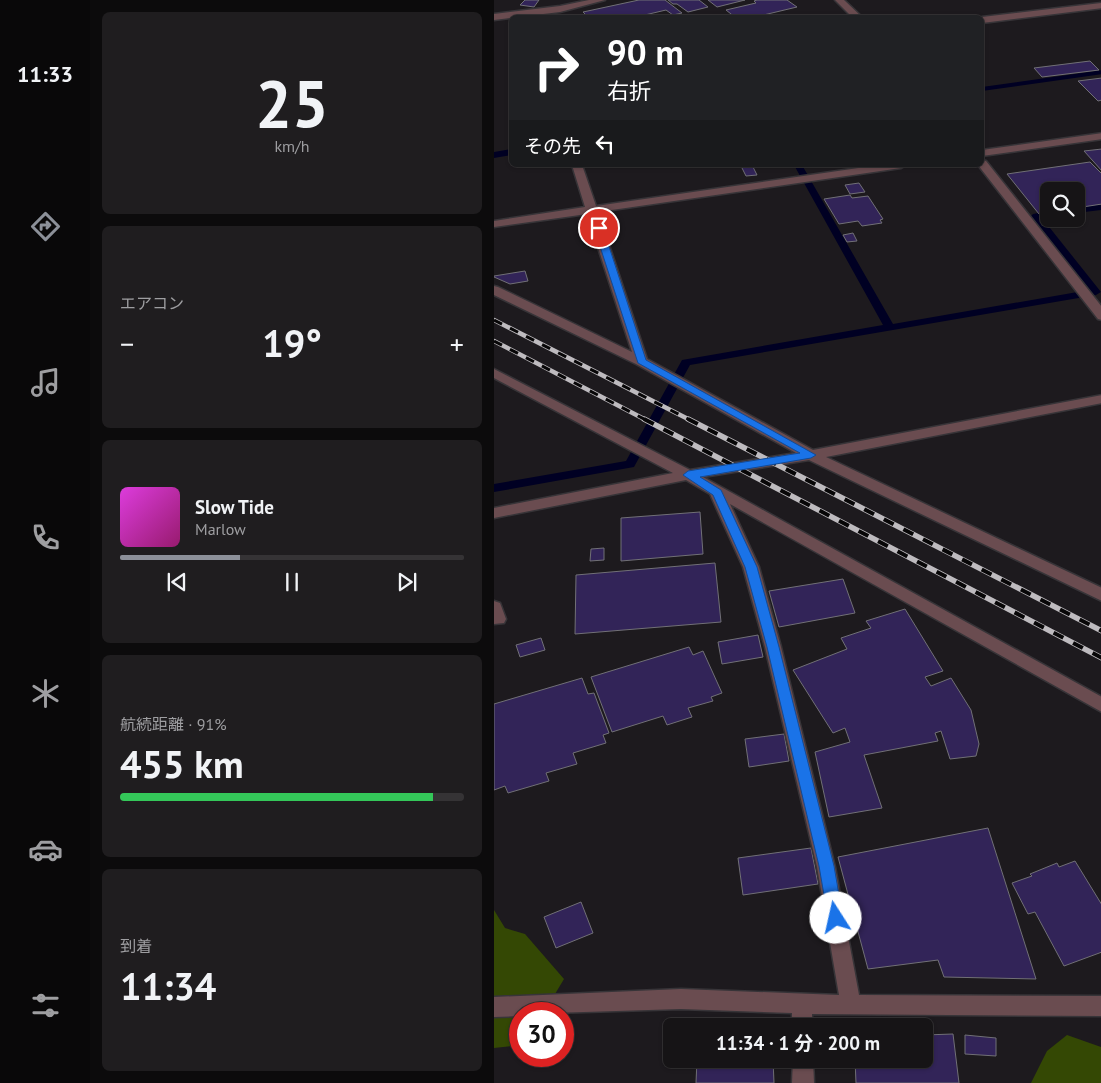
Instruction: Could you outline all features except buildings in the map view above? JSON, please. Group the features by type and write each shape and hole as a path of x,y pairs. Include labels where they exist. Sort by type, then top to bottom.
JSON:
{"street":[{"path":"527,15 560,13 601,0"},
{"path":"839,0 856,15"},
{"path":"984,20 1038,9 1101,5"},
{"path":"494,17 509,16"},
{"path":"984,154 1101,136"},
{"path":"984,166 1101,316"},
{"path":"578,167 642,361"},
{"path":"494,224 887,167"},
{"path":"494,290 642,361 811,455 1101,595"},
{"path":"494,373 688,475 1101,705"},
{"path":"494,513 688,475 811,455 1101,399"},
{"path":"718,493 751,567 773,647 826,866 851,1005"},
{"path":"494,1007 681,999 851,1005 1101,1006"},
{"path":"802,1003 802,1018"},
{"path":"803,1068 803,1083"}],"green space":[{"path":"494,910 505,928 525,934 564,979 550,1002 509,1002 509,1046 494,1048"},
{"path":"1067,1035 1101,1047 1101,1083 1031,1083 1047,1051"}],"waterway":[{"path":"984,89 1102,72"},
{"path":"494,155 509,152"},
{"path":"799,167 889,326"},
{"path":"1085,209 1102,207"},
{"path":"1040,215 1036,216 1040,221"},
{"path":"494,488 630,464 686,362 1096,292 1045,227"}],"railway":[{"path":"494,320 690,420"},
{"path":"494,341 646,420"},
{"path":"644,419 1102,658"},
{"path":"688,419 1102,631"}],"route":[{"path":"599,228 642,361 811,455 688,475 718,493 751,567 773,647 826,866 836,918"}]}
